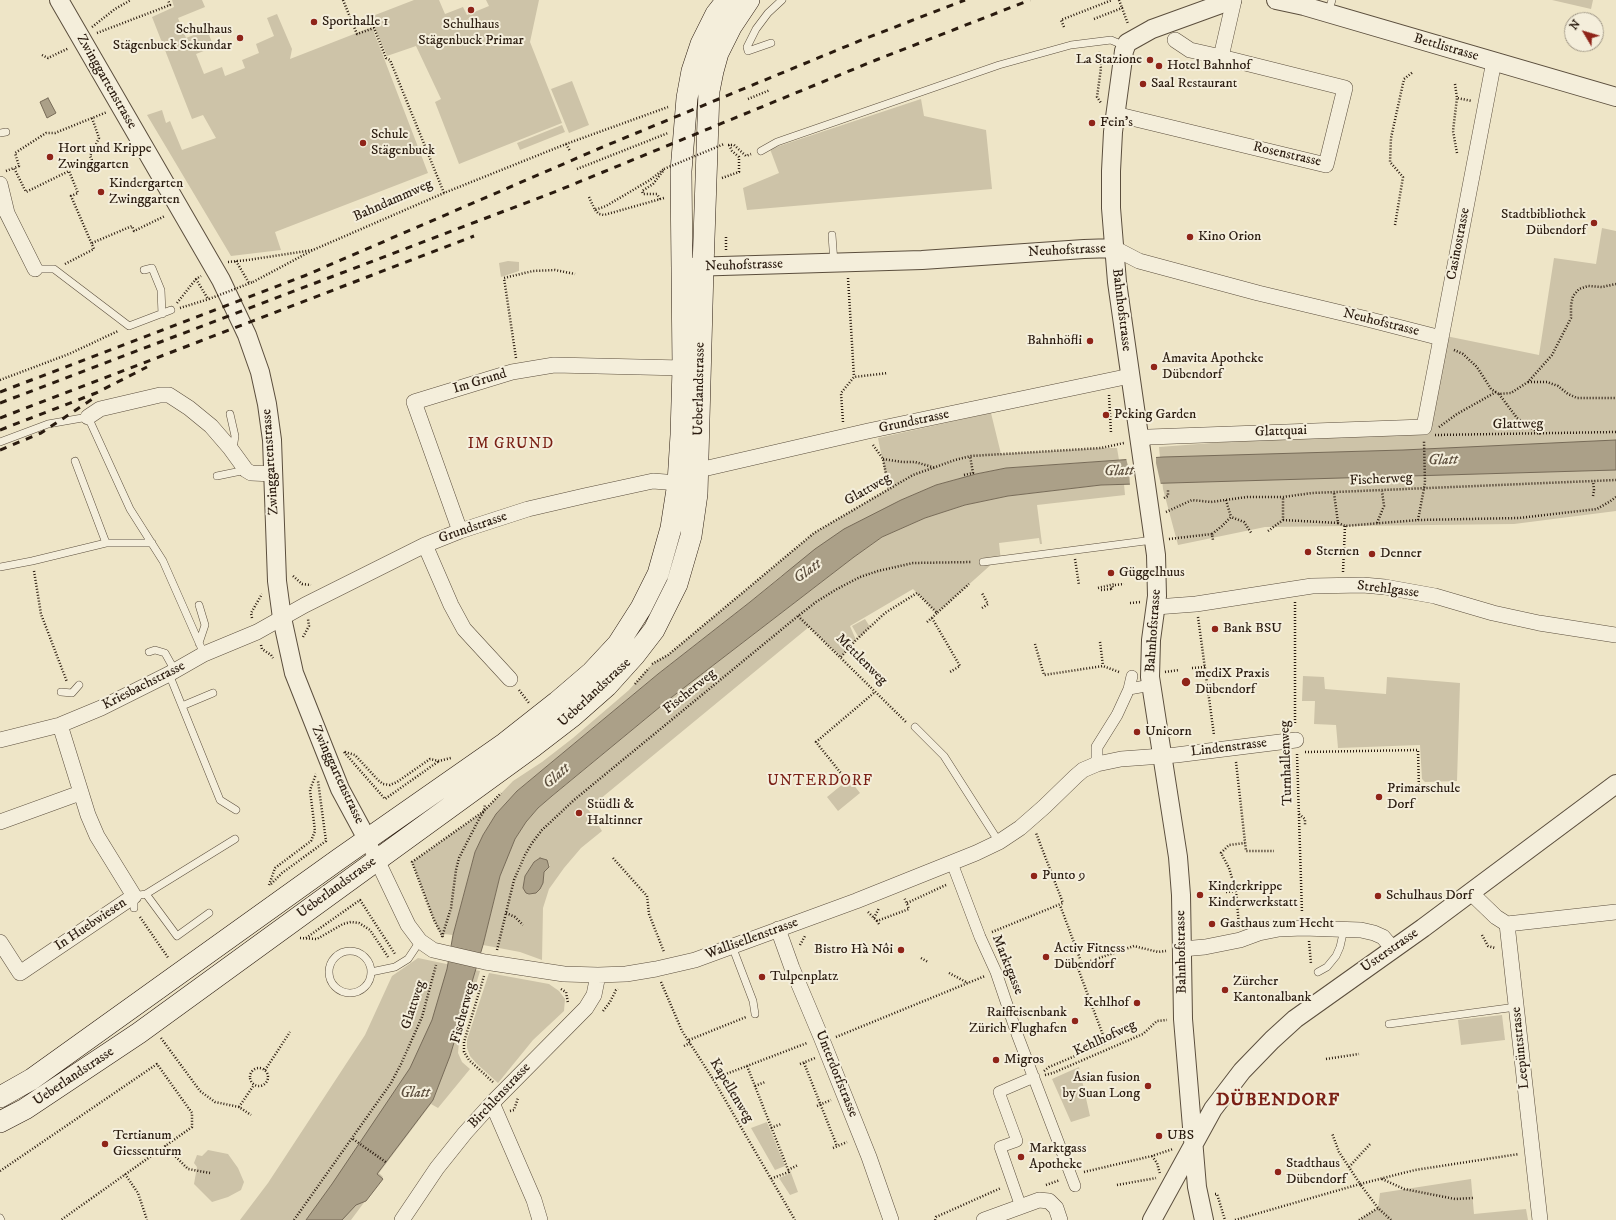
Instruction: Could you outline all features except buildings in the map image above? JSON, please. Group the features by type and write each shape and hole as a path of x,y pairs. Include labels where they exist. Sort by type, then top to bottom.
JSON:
{"main road":[{"name":"Ueberlandstrasse","path":"0,1097 32,1079 367,839 505,743 592,672 618,644 641,608 658,574 671,528 678,482 681,435 683,368 681,171 687,98 692,71 701,44 716,14 727,0"},
{"name":"Ueberlandstrasse","path":"0,1122 25,1109 139,1033 573,716 606,686 634,656 654,630 677,584 692,536 697,494 704,469 703,268 709,90 718,53 731,27 749,0"}],"street":[{"name":"Zwinggartenstrasse","path":"59,0 221,280 235,307 260,372 267,404 271,433 274,474 277,581 282,618 294,673 340,788 367,839"},
{"path":"1126,46 1130,40 1152,30 1233,0"},
{"path":"1220,57 1233,0"},
{"name":"Bettlistrasse","path":"1276,0 1330,7 1494,61 1616,97"},
{"name":"Rosenstrasse","path":"1110,112 1326,165 1345,88 1190,50 1175,40"},
{"name":"Bahnhofstrasse","path":"1126,46 1110,112 1114,248 1147,495 1160,540 1158,582 1149,604 1150,650 1156,678 1162,756 1178,857 1181,895 1183,1019 1197,1187 1204,1220"},
{"name":"Casinostrasse","path":"1426,434 1440,341 1494,61"},
{"path":"1,192 7,213 35,269"},
{"name":"Neuhofstrasse","path":"682,267 841,268 922,260 1077,249 1114,248 1139,261 1440,341"},
{"name":"Im Grund","path":"460,530 414,402 518,370 554,365 683,368"},
{"name":"Grundstrasse","path":"704,469 868,431 1130,376"},
{"path":"88,416 100,409 160,395 169,395 200,416 222,438 246,470 252,473 274,474"},
{"name":"Glattquai","path":"1139,444 1149,437 1426,434"},
{"name":"Grundstrasse","path":"282,618 424,545 460,530 528,509 584,496 653,481 678,482"},
{"path":"424,545 451,605 464,629 510,679"},
{"name":"Strehlgasse","path":"1149,604 1196,604 1312,586 1343,585 1396,589 1435,596 1494,613 1539,623 1616,635"},
{"name":"Kriesbachstrasse","path":"0,740 60,725 101,708 172,673 202,649 257,632 282,618"},
{"path":"1097,764 1097,747 1117,715 1129,689 1132,676"},
{"path":"1129,689 1156,678"},
{"name":"In Huebwiesen","path":"0,942 20,973 138,899 97,836 80,793 60,725"},
{"name":"Lindenstrasse","path":"1162,756 1234,747 1296,746"},
{"name":"Wallisellenstrasse","path":"367,839 408,925 420,941 429,948 486,966 564,974 626,974 695,960 899,884 954,868 999,842 1030,820 1083,770 1097,764 1121,759 1162,756"},
{"name":"Usterstrasse","path":"1152,1220 1213,1109 1242,1071 1272,1040 1295,1019 1514,861 1616,784"},
{"path":"0,822 80,793"},
{"name":"Marktgasse","path":"954,868 980,937 996,972 1073,1181"},
{"path":"1470,892 1496,917 1507,924 1616,912"},
{"name":"Leepüntstrasse","path":"1507,924 1540,1220"},
{"path":"1182,949 1205,947 1240,940 1259,933 1280,929 1305,928 1361,930 1374,933 1383,936 1393,949"},
{"name":"Unterdorfstrasse","path":"778,929 792,968 869,1157 891,1220"},
{"name":"Birchlenstrasse","path":"402,1220 442,1162 465,1133 498,1097 586,1008 594,995 598,975"},
{"path":"1021,1207 1000,1147 1016,1141 999,1092 1034,1077"},
{"path":"498,1097 525,1180 534,1200 540,1220"},
{"path":"984,1220 1039,1200 1049,1201 1056,1208 1060,1220"}],"lane":[{"path":"771,43 748,51 747,47 756,29 768,13 782,0"},
{"path":"761,150 777,142 999,65 1071,45 1111,40 1126,46"},
{"path":"832,235 841,268"},
{"path":"144,270 152,268 161,290 162,314"},
{"path":"35,269 54,269 129,326 171,310"},
{"path":"230,414 235,436 233,451"},
{"path":"0,442 48,424 88,416 130,509 163,561 202,649"},
{"path":"75,461 106,543"},
{"path":"217,476 246,470"},
{"path":"983,562 1160,540"},
{"path":"0,567 32,561 106,543 152,543"},
{"path":"199,605 205,625 202,649"},
{"path":"149,652 155,650 165,654 182,706 220,800 236,810"},
{"path":"61,692 72,693 79,685"},
{"path":"182,706 213,693"},
{"path":"915,727 944,756 999,842"},
{"path":"209,913 177,936 138,899 235,839"},
{"path":"1318,972 1327,967 1336,956 1344,929"},
{"path":"371,972 395,967 412,954 420,941"},
{"path":"732,946 753,1001 755,1014"},
{"path":"348,951 355,952 366,960 371,972 369,979 361,990 348,993 336,988 329,976 331,962 341,953 348,951"},
{"path":"1389,1024 1516,1007"}],"path":[{"path":"91,28 115,9 131,0"},
{"path":"94,34 170,5 168,0"},
{"path":"343,0 357,34 374,28 386,58 390,60 444,193"},
{"path":"1064,27 1061,20 1112,0"},
{"path":"1119,0 1130,28"},
{"path":"1094,19 1122,8"},
{"path":"1098,92 1101,68 1099,60 1101,41"},
{"path":"42,55 48,58 67,49"},
{"path":"1395,225 1403,177 1390,162 1391,138 1404,80 1413,72"},
{"path":"1455,84 1457,98 1454,131 1457,153"},
{"path":"748,99 770,90"},
{"path":"1457,98 1475,102"},
{"name":"Bahndammweg","path":"171,310 208,299 252,282 314,250 444,193 566,144 671,106"},
{"path":"54,269 94,249 71,196 78,193 69,172 26,192 14,168 19,166 15,153 46,133 56,133 109,112"},
{"path":"92,118 99,138 90,156 95,167"},
{"path":"577,169 674,130"},
{"path":"566,144 570,151"},
{"path":"595,210 606,206 650,180 664,169 724,144 734,145 746,156 761,150"},
{"path":"729,145 739,157 739,172 729,177"},
{"path":"660,199 657,194 643,194 642,191 653,184 664,169"},
{"path":"589,197 595,210 599,214 604,215 669,197"},
{"path":"92,243 132,226 134,231 167,215"},
{"path":"228,262 314,250"},
{"path":"236,262 249,283"},
{"path":"841,268 854,377"},
{"path":"518,370 504,278 533,271 555,270 575,274"},
{"path":"171,310 202,275"},
{"path":"197,280 208,299"},
{"path":"1418,520 1426,483 1426,434 1457,414 1498,393 1511,393 1528,382 1552,354 1566,329 1571,318 1573,296 1579,289 1588,286 1602,287 1616,284"},
{"path":"0,380 69,354 129,326"},
{"path":"1440,341 1463,354 1476,368 1491,389 1498,393 1517,418 1541,434"},
{"path":"846,436 841,393 854,377 888,373"},
{"path":"1528,382 1547,382 1558,386 1568,394 1577,398 1616,398"},
{"path":"1109,401 1111,433"},
{"path":"868,431 872,444 883,459 889,489"},
{"name":"Glattweg","path":"1426,434 1432,436 1616,432"},
{"name":"Glattweg","path":"653,663 668,655 814,533 913,476 970,456 1101,448 1139,444"},
{"path":"964,475 973,473 970,456"},
{"path":"883,459 922,463 936,468"},
{"name":"Fischerweg","path":"1173,509 1192,500 1211,502 1247,497 1283,497 1312,493 1382,491 1402,488 1616,480"},
{"path":"1593,481 1593,496"},
{"path":"1168,489 1168,496"},
{"path":"1377,523 1384,506 1382,491"},
{"path":"1334,493 1338,523"},
{"path":"1268,531 1283,520 1338,523 1345,526 1418,520 1506,519 1570,513 1597,509 1616,496"},
{"path":"1283,497 1283,520"},
{"path":"1226,500 1231,517"},
{"path":"1160,540 1212,534 1231,517"},
{"path":"1231,517 1244,522 1252,534"},
{"path":"1343,585 1345,526"},
{"path":"1212,534 1213,540"},
{"path":"1074,551 1079,585"},
{"path":"32,561 41,614 66,679"},
{"name":"Fischerweg","path":"498,948 514,880 532,842 549,823 574,800 798,616 823,597 845,585 860,577 886,568 903,564 983,562"},
{"path":"291,569 293,576 302,584 314,586"},
{"path":"302,584 309,626 302,640"},
{"path":"927,622 969,584"},
{"path":"1100,589 1113,588 1114,585 1124,584"},
{"path":"840,658 856,640 885,613 917,593 937,613"},
{"path":"982,593 988,604 982,608"},
{"name":"Turnhallenweg","path":"1295,597 1298,814 1305,928 1311,967"},
{"path":"1130,603 1149,604"},
{"name":"Mettlenweg","path":"798,616 906,723"},
{"path":"1198,617 1216,750"},
{"path":"932,618 960,666 950,672 951,673"},
{"path":"1100,642 1103,666"},
{"path":"1035,644 1044,675 1103,666 1119,672"},
{"path":"1192,668 1205,667"},
{"path":"1156,678 1179,670"},
{"path":"510,679 531,706"},
{"path":"848,782 816,742 875,692"},
{"path":"1296,746 1418,750 1419,790"},
{"path":"340,747 385,798 439,761 453,758"},
{"path":"1234,747 1246,851 1274,851"},
{"path":"344,752 355,755 378,780 383,784 390,785 397,782 430,759 439,761"},
{"path":"317,772 326,841 282,873 268,887 275,868 310,840 315,831 310,790 317,772"},
{"name":"Glattweg","path":"294,1220 383,1096 401,1064 422,1017 441,953 442,937 451,908 457,863 484,811 504,791"},
{"path":"442,937 412,862 484,811"},
{"path":"1298,814 1305,819 1305,826"},
{"path":"980,937 1063,903 1030,820"},
{"path":"1240,940 1236,891 1229,868 1221,853 1229,845 1245,843"},
{"name":"Kapellenweg","path":"614,858 646,896 649,914 676,1018 795,1220"},
{"path":"907,903 945,887 954,868"},
{"path":"877,921 910,909 899,884"},
{"path":"1226,892 1236,891"},
{"name":"In Huebwiesen","path":"138,899 169,959"},
{"path":"306,938 360,900 395,954"},
{"path":"874,918 882,902"},
{"path":"1060,904 1082,964"},
{"path":"866,910 879,924"},
{"path":"506,913 515,917 523,925"},
{"path":"298,938 317,939 343,924 351,922 359,923 370,930 388,958 395,954 412,954"},
{"path":"799,949 800,944 806,934"},
{"path":"1482,935 1488,946 1500,949"},
{"path":"1034,1077 1049,1067 1106,1043 1077,966 1134,946 1158,952 1182,949"},
{"path":"921,958 928,962"},
{"name":"Fischerweg","path":"486,966 464,1042 464,1052 498,1097"},
{"path":"831,1039 996,972"},
{"path":"949,973 968,983"},
{"path":"556,984 566,992 569,1002 567,1007"},
{"path":"684,1046 689,1042 755,1014"},
{"name":"Kehlhofweg","path":"1034,1077 1053,1073 1143,1034 1157,1021 1183,1019"},
{"path":"265,1070 290,1032"},
{"path":"161,1038 200,1091 215,1102 239,1107 251,1116"},
{"path":"713,1079 810,1042"},
{"path":"1326,1059 1359,1054"},
{"path":"816,1058 802,1064 835,1147 849,1141"},
{"path":"0,1172 157,1064 192,1113 192,1127 61,1220"},
{"path":"747,1066 788,1170"},
{"path":"260,1068 265,1070 268,1075 268,1080 265,1084 260,1086 254,1084 251,1081 251,1076 254,1071 260,1068"},
{"path":"755,1086 765,1082"},
{"path":"239,1107 254,1084"},
{"path":"819,1106 832,1100"},
{"path":"771,1128 782,1124"},
{"path":"1332,1133 1339,1152 1360,1184 1378,1208 1391,1220"},
{"path":"353,1139 387,1163"},
{"path":"1349,1167 1371,1143"},
{"path":"164,1146 188,1169 210,1173"},
{"path":"1044,1186 1073,1181 1174,1148"},
{"path":"1235,1220 1360,1184 1415,1170 1532,1152"},
{"path":"1152,1156 1160,1174"},
{"path":"770,1179 789,1172 788,1170 798,1165"},
{"path":"125,1174 138,1193 147,1220"},
{"path":"1117,1185 1158,1178"},
{"path":"1381,1179 1404,1189 1455,1199 1473,1198"},
{"path":"935,1220 936,1216 1013,1183"},
{"path":"1221,1208 1225,1220"},
{"path":"1359,1220 1378,1208"}],"shaded area":[{"path":"172,0 202,0 205,7 178,18 186,38 207,30 214,47 196,54 204,74 222,67 225,76 245,68 242,60 259,53 256,44 274,36 267,18 277,14 292,49 290,59 372,27 428,173 275,232 281,250 231,256 147,115 162,110 166,123 170,121 182,150 216,138 203,115 192,119 152,17 174,7"},
{"path":"414,0 439,0 445,14 463,7 467,15 489,6 486,0 539,0 530,42 562,123 459,164 435,102 441,99 416,46 387,56 370,17"},
{"path":"1552,0 1593,0 1591,9"},
{"path":"572,81 589,125 569,133 551,89"},
{"path":"921,99 924,116 986,130 992,189 747,210 743,188 779,173 770,149"},
{"path":"562,125 565,132 520,150 517,143"},
{"path":"1602,228 1616,231 1616,511 1514,524 1265,527 1178,545 1163,489 1159,447 1424,427 1441,335 1539,355 1554,258 1596,264"},
{"path":"508,261 519,262 519,271 501,277 499,263"},
{"path":"991,413 1001,454 1117,448 1119,460 1006,468 976,474 936,485 901,500 781,576 658,674 517,791 496,814 483,835 475,852 453,935 444,934 442,937 412,862 484,811 513,781 542,762 573,738 629,690 653,663 668,655 814,533 888,489 878,438"},
{"path":"1124,484 1125,495 1037,505 1042,544 1040,544 1039,538 999,543 1001,561 994,562 937,613 913,589 850,626 856,640 841,657 809,627 588,809 602,831 581,848 549,889 543,908 542,960 520,952 483,945 500,876 507,856 515,839 526,822 538,808 672,697 854,557 882,537 925,518 965,505 1008,496 1101,485","holes":["540,858 550,865 544,872 539,890 529,894 524,889 524,880 534,862"]},
{"path":"865,619 870,627 859,638 852,626"},
{"path":"1303,676 1324,677 1325,689 1386,694 1387,677 1460,683 1457,781 1425,782 1422,779 1420,745 1338,748 1336,725 1314,724 1315,701 1302,701"},
{"path":"849,779 860,793 838,811 827,797"},
{"path":"418,958 480,971 459,1042 458,1053 462,1062 470,1069 438,1108 431,1104 379,1173 383,1177 351,1220 240,1220 268,1183 365,1035 392,976"},
{"path":"489,973 549,984 559,991 565,999 564,1011 533,1040 498,1083 476,1063 470,1056 467,1048 467,1040"},
{"path":"1502,1015 1505,1040 1461,1045 1458,1020"},
{"path":"1079,1067 1090,1116 1071,1122 1052,1079"},
{"path":"767,1122 785,1166 775,1170 751,1128"},
{"path":"208,1150 228,1154 238,1168 244,1182 241,1190 228,1197 212,1202 194,1184 197,1167 194,1163 197,1155 202,1156"},
{"path":"791,1173 798,1192 790,1195 779,1178"},
{"path":"1471,1179 1474,1214 1526,1209 1528,1220 1359,1220 1378,1208 1380,1193"}],"water":[{"path":"48,98 56,113 47,118 40,102"},
{"name":"Glatt","path":"1616,440 1616,470 1101,485 1008,496 965,505 925,518 882,537 672,697 552,796 538,808 526,822 515,839 500,876 483,945 450,1056 433,1100 377,1174 383,1179 366,1201 356,1205 342,1220 306,1220 410,1068 432,1020 447,969 453,935 475,852 483,835 496,814 517,791 658,674 815,549 844,529 901,500 936,485 976,474 1006,468 1163,457 1403,450"},
{"path":"540,858 547,860 549,867 544,872 543,883 536,893 526,893 523,888 525,876 534,862"}],"pier":[{"path":"1156,456 1161,485 1130,486 1129,470 1126,458"}],"railway":[{"path":"0,392 304,276 605,146 864,39 965,0"},
{"path":"0,403 557,191 876,60 1030,0"},
{"path":"0,418 474,236"},
{"path":"0,430 96,393 147,367"},
{"path":"0,450 41,433 97,396"}],"place":[{"name":"Schulhaus Stägenbuck Primar","path":"471,10"},
{"name":"Sporthalle 1","path":"314,22"},
{"name":"Schulhaus Stägenbuck Sekundar","path":"240,38"},
{"name":"La Stazione","path":"1150,60"},
{"name":"Hotel Bahnhof","path":"1159,66"},
{"name":"Saal Restaurant","path":"1143,84"},
{"name":"Fein's","path":"1092,123"},
{"name":"Schule Stägenbuck","path":"363,143"},
{"name":"Hort und Krippe Zwinggarten","path":"50,157"},
{"name":"Kindergarten Zwinggarten","path":"101,192"},
{"name":"Stadtbibliothek Dübendorf","path":"1594,223"},
{"name":"Kino Orion","path":"1190,237"},
{"name":"Bahnhöfli","path":"1090,341"},
{"name":"Amavita Apotheke Dübendorf","path":"1154,367"},
{"name":"Peking Garden","path":"1106,415"},
{"name":"Sternen","path":"1308,552"},
{"name":"Denner","path":"1372,554"},
{"name":"Güggelhuus","path":"1111,573"},
{"name":"Bank BSU","path":"1215,629"},
{"name":"mediX Praxis Dübendorf","path":"1186,682"},
{"name":"Unicorn","path":"1137,732"},
{"name":"Primarschule Dorf","path":"1379,797"},
{"name":"Stüdli & Haltinner","path":"579,813"},
{"name":"Punto 9","path":"1034,876"},
{"name":"Kinderkrippe Kinderwerkstatt","path":"1200,895"},
{"name":"Schulhaus Dorf","path":"1378,896"},
{"name":"Gasthaus zum Hecht","path":"1212,924"},
{"name":"Bistro Hà Nôi","path":"901,950"},
{"name":"Activ Fitness Dübendorf","path":"1046,957"},
{"name":"Tulpenplatz","path":"762,977"},
{"name":"Zürcher Kantonalbank","path":"1225,990"},
{"name":"Kehlhof","path":"1137,1003"},
{"name":"Raiffeisenbank Zürich Flughafen","path":"1075,1021"},
{"name":"Migros","path":"996,1060"},
{"name":"Asian fusion by Suan Long","path":"1148,1086"},
{"name":"UBS","path":"1159,1136"},
{"name":"Tertianum Giessenturm","path":"105,1144"},
{"name":"Marktgass Apotheke","path":"1021,1157"},
{"name":"Stadthaus Dübendorf","path":"1278,1172"}],"district":[{"name":"IM GRUND","path":"511,445"},
{"name":"UNTERDORF","path":"820,782"},
{"name":"DÜBENDORF","path":"1278,1101"}]}
